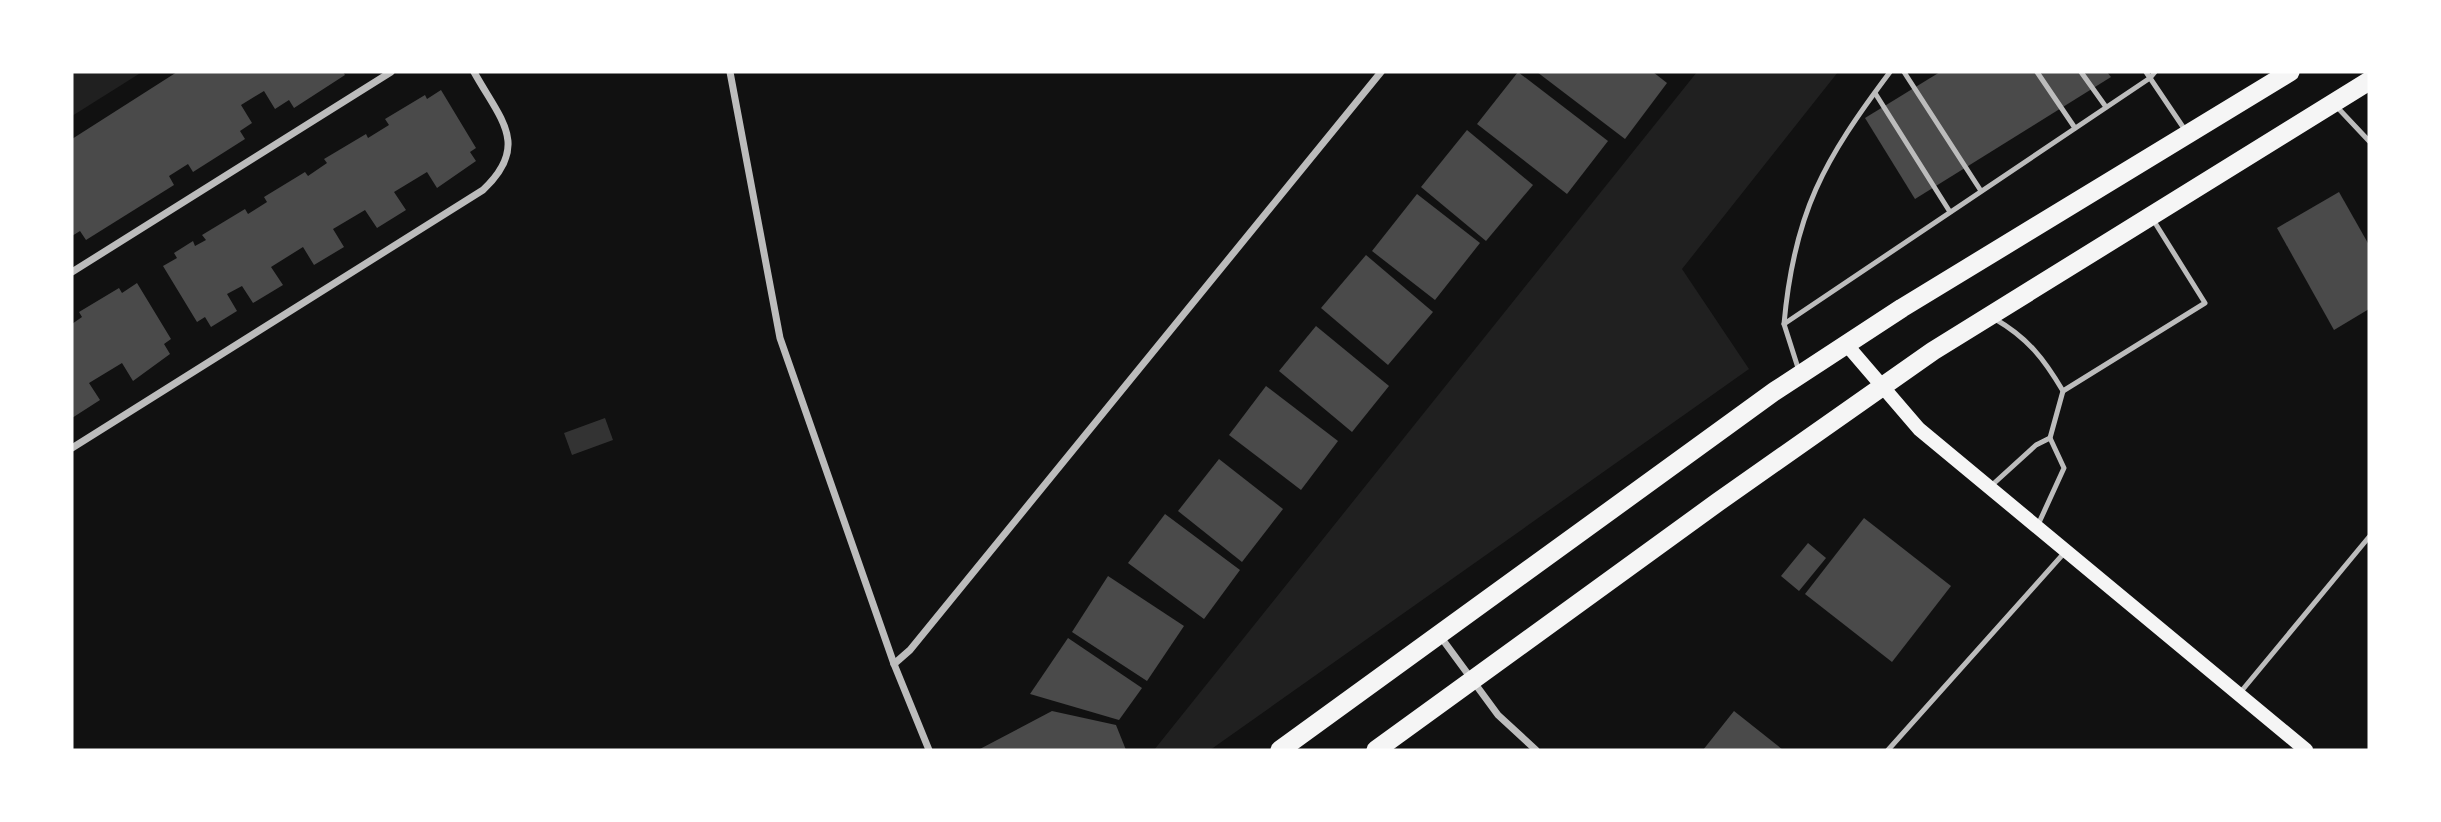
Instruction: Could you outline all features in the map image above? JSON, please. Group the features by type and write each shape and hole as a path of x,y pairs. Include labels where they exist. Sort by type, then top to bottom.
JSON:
{"highway":[{"path":"1280,750 1800,374 2187,133 2290,72"},
{"path":"1376,750 1882,386 2151,215 2369,81"}],"main road":[{"path":"1846,344 1919,429 2306,750"}],"street":[{"path":"72,272 391,72"},
{"path":"72,448 483,190 498,176 506,163 508,134 474,72"},
{"path":"730,72 780,338 894,664 929,750"},
{"path":"894,664 910,650 1381,72"},
{"path":"1439,635 1498,715 1536,750"}],"lane":[{"path":"1800,374 1784,324 1788,270 1807,204 1830,157 1890,72"},
{"path":"1904,72 1981,191"},
{"path":"2037,72 2075,128"},
{"path":"2081,72 2106,107"},
{"path":"2146,72 2187,133"},
{"path":"1784,324 2150,78 2155,72"},
{"path":"1875,93 1950,212"},
{"path":"2333,102 2369,141"},
{"path":"2037,528 2064,468 2050,438 2063,391 2206,303 2151,215"},
{"path":"1990,316 2029,341 2041,354 2063,391"},
{"path":"1989,488 2036,445 2050,438"},
{"path":"2239,694 2369,537"},
{"path":"1888,750 2067,551"}],"shaded area":[{"path":"72,72 142,72 72,116"},
{"path":"1697,72 1838,72 1682,269 1749,369 1210,750 1154,750"},
{"path":"605,418 613,440 572,455 564,433"}],"building":[{"path":"177,72 343,72 345,75 294,108 289,100 275,109 264,91 241,105 252,123 240,131 245,139 193,172 188,164 169,176 174,185 86,240 80,231 72,236 72,139"},
{"path":"1518,72 1608,141 1567,194 1477,124"},
{"path":"1537,72 1653,72 1667,83 1625,139"},
{"path":"1940,72 2107,72 2111,77 1915,199 1865,118"},
{"path":"441,90 476,148 470,152 476,161 437,188 427,172 394,192 406,210 377,228 365,210 333,229 344,247 314,265 303,247 271,267 283,285 253,303 242,286 227,294 237,311 211,327 205,317 197,322 163,266 177,258 174,253 193,241 195,246 206,240 202,235 245,209 248,214 267,202 264,197 305,172 308,176 327,163 324,159 366,134 368,138 389,125 385,119 425,95 427,99"},
{"path":"1467,130 1533,185 1486,241 1421,187"},
{"path":"2339,192 2369,245 2369,309 2334,330 2277,228"},
{"path":"1417,194 1480,243 1435,300 1372,251"},
{"path":"1366,255 1433,312 1388,365 1321,308"},
{"path":"137,283 171,339 164,344 170,354 133,381 122,363 89,383 100,400 72,418 72,324 82,317 79,312 119,288 122,293"},
{"path":"1316,326 1389,386 1352,432 1279,371"},
{"path":"1266,386 1338,441 1301,490 1229,435"},
{"path":"1219,459 1283,509 1242,562 1178,511"},
{"path":"1165,514 1240,570 1204,619 1128,563"},
{"path":"1864,518 1951,586 1892,662 1805,594"},
{"path":"1808,543 1826,558 1799,591 1781,576"},
{"path":"1108,576 1184,626 1147,681 1072,632"},
{"path":"1068,638 1142,688 1119,720 1030,694"},
{"path":"1052,711 1116,725 1126,750 978,750"},
{"path":"1734,711 1783,750 1703,750"}]}
